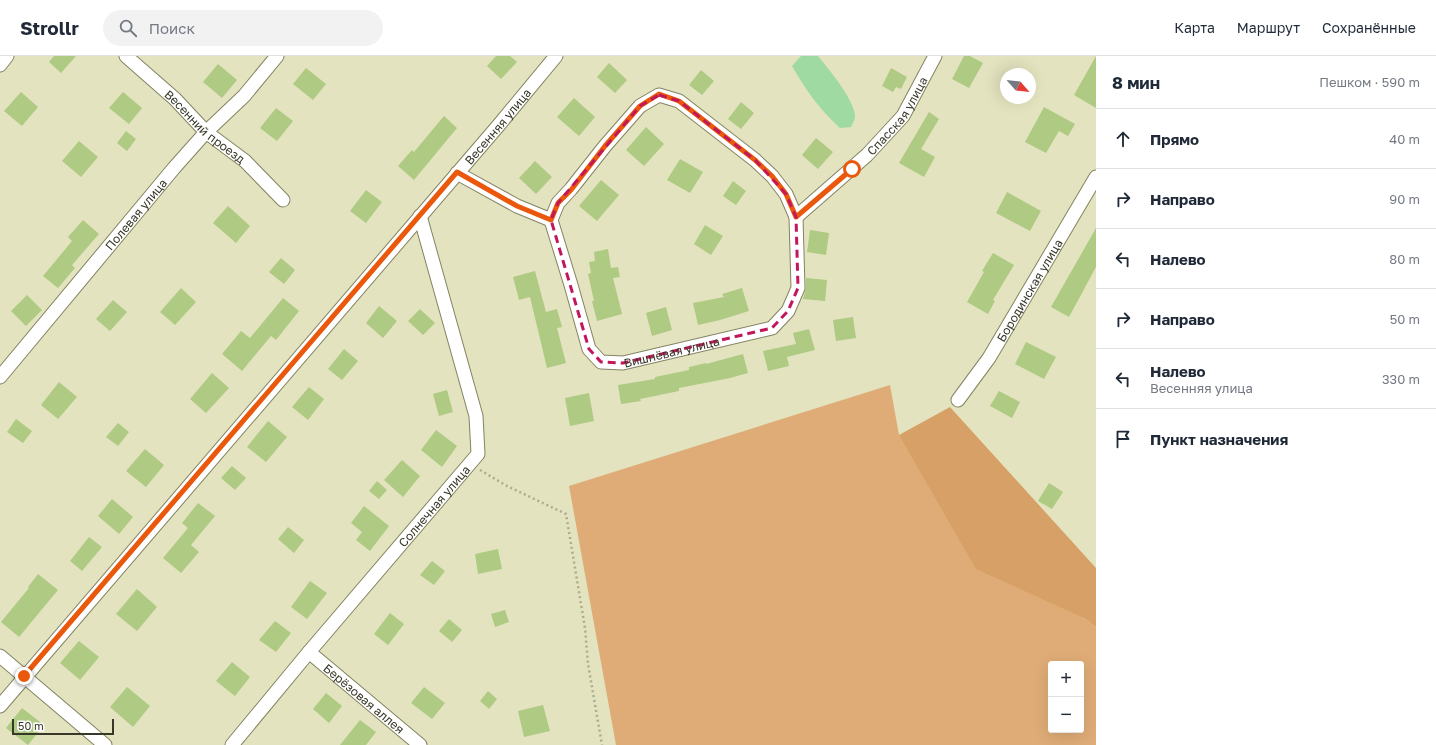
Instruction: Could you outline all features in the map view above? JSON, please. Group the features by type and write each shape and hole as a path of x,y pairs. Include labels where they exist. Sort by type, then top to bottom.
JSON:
{"street":[{"path":"0,65 7,56"},
{"name":"Весенний проезд","path":"126,56 175,99 206,132 245,161 282,200"},
{"name":"Полевая улица","path":"0,377 174,168 206,132 244,96 277,56"},
{"name":"Весенняя улица","path":"0,706 24,676 556,56"},
{"name":"Спасская улица","path":"796,217 867,155 903,116 935,56"},
{"path":"457,172 517,206 551,220 558,203 571,190 605,146 640,106 659,94 679,101 755,160 772,176 786,194 796,217"},
{"name":"Бородинская улица","path":"958,400 989,358 1096,177"},
{"name":"Солнечная улица","path":"232,745 309,652 478,454 476,416 420,216"},
{"name":"Вишнёвая улица","path":"551,220 589,349 601,362 623,363 772,328 788,311 798,288 796,217"},
{"name":"Берёзовая аллея","path":"309,652 420,745"},
{"path":"0,656 105,745"}],"path":[{"path":"469,464 508,486 566,514 585,628 588,664 602,745"}],"highlighted area":[{"path":"659,95 679,101 755,160 786,194 796,217 798,288 788,311 772,328 623,363 601,362 589,349 551,220 558,203 640,106"}],"shaded area":[{"path":"801,56 818,56 841,86 847,95 854,112 855,118 851,127 840,128 819,107 802,83 792,66"},
{"path":"890,385 899,435 1084,618 1096,627 1096,745 616,745 569,486"},
{"path":"950,407 1096,568 1096,627 1084,618 976,569 899,435"}],"building":[{"path":"54,56 76,56 61,73 49,62"},
{"path":"496,56 510,56 517,62 501,79 487,66"},
{"path":"964,56 970,56 983,63 969,88 952,79"},
{"path":"1096,56 1096,108 1074,95"},
{"path":"609,63 627,80 615,93 597,77"},
{"path":"218,64 237,80 222,98 203,82"},
{"path":"306,68 326,84 313,100 293,84"},
{"path":"891,68 907,77 901,89 896,87 893,92 882,86"},
{"path":"701,70 714,81 702,95 689,85"},
{"path":"21,92 38,107 22,126 4,111"},
{"path":"123,92 142,108 129,124 109,108"},
{"path":"574,98 595,117 579,136 557,117"},
{"path":"741,102 754,113 741,129 728,119"},
{"path":"1044,107 1075,124 1068,136 1059,131 1046,153 1025,142"},
{"path":"276,108 293,121 277,141 260,128"},
{"path":"929,112 939,119 921,149 935,157 924,177 899,163"},
{"path":"444,116 457,128 414,180 398,166 412,150 414,152"},
{"path":"646,127 664,144 644,166 626,150"},
{"path":"126,131 136,139 127,151 117,143"},
{"path":"816,138 833,152 818,169 802,155"},
{"path":"79,141 98,157 81,177 62,161"},
{"path":"680,159 703,172 690,193 667,180"},
{"path":"535,161 552,177 536,194 519,178"},
{"path":"601,180 619,195 597,221 579,206"},
{"path":"733,181 746,191 736,205 723,196"},
{"path":"366,190 382,202 366,223 350,211"},
{"path":"1007,192 1041,211 1030,231 996,213"},
{"path":"228,206 250,226 236,243 213,223"},
{"path":"83,220 99,234 72,265 75,268 58,288 43,276 72,241 68,237"},
{"path":"705,225 723,236 711,255 694,244"},
{"path":"1096,228 1096,267 1069,317 1051,307"},
{"path":"810,230 829,233 826,255 807,252"},
{"path":"608,249 611,268 618,267 620,277 613,278 622,314 597,321 588,274 591,273 589,262 595,261 594,252"},
{"path":"993,253 1014,265 993,300 995,301 988,314 967,302 984,272 982,271"},
{"path":"281,258 295,270 284,284 269,272"},
{"path":"535,271 546,312 557,309 562,327 557,328 566,363 547,368 530,297 519,300 513,277"},
{"path":"806,278 827,280 825,301 803,299 806,288"},
{"path":"181,288 196,302 175,325 160,312"},
{"path":"742,288 749,311 698,325 693,303 724,297 722,294"},
{"path":"27,295 42,310 26,326 11,311"},
{"path":"283,298 299,311 276,340 271,336 242,371 222,354 241,331 250,338"},
{"path":"113,300 127,312 110,331 96,319"},
{"path":"379,306 397,321 383,338 366,323"},
{"path":"666,307 672,330 652,336 646,313"},
{"path":"420,309 435,323 423,335 408,321"},
{"path":"853,317 856,338 836,341 833,320"},
{"path":"809,329 815,350 787,357 789,366 768,371 763,351 796,344 793,333"},
{"path":"1026,342 1056,357 1044,379 1015,364"},
{"path":"344,349 358,361 342,380 328,369"},
{"path":"743,354 748,373 679,388 679,391 640,399 641,401 621,404 618,385 655,379 655,377 689,370 689,367"},
{"path":"212,373 229,388 206,413 190,399"},
{"path":"59,382 77,397 58,419 41,405"},
{"path":"309,387 324,399 308,420 292,407"},
{"path":"447,390 453,412 439,416 433,394"},
{"path":"999,391 1020,402 1012,418 990,406"},
{"path":"589,393 594,421 570,426 565,398"},
{"path":"16,419 32,431 23,443 7,432"},
{"path":"268,421 287,437 266,462 247,447"},
{"path":"118,423 129,432 118,446 106,437"},
{"path":"436,430 457,446 442,467 421,450"},
{"path":"145,449 164,465 146,487 126,471"},
{"path":"402,460 420,476 403,497 384,480"},
{"path":"232,466 246,478 235,490 221,478"},
{"path":"377,481 387,490 379,499 369,491"},
{"path":"1049,483 1063,492 1052,509 1038,501"},
{"path":"112,499 133,517 119,534 98,516"},
{"path":"198,503 215,516 191,545 199,552 181,573 163,558 188,528 182,523"},
{"path":"364,506 389,526 370,551 356,540 362,532 351,523"},
{"path":"288,527 304,540 294,553 278,539"},
{"path":"89,537 102,547 82,571 70,561"},
{"path":"498,549 502,569 478,574 475,554"},
{"path":"432,561 445,571 434,585 420,575"},
{"path":"38,574 58,590 19,637 1,622 29,588 28,587"},
{"path":"310,581 327,593 307,619 291,607"},
{"path":"137,589 157,607 137,631 116,614"},
{"path":"505,610 509,622 495,627 491,614"},
{"path":"390,613 404,624 388,645 374,634"},
{"path":"449,619 462,630 452,642 439,631"},
{"path":"275,621 291,633 276,652 259,640"},
{"path":"79,641 99,657 80,680 60,663"},
{"path":"232,662 250,677 235,696 216,681"},
{"path":"127,687 150,706 133,727 110,707"},
{"path":"424,687 445,703 432,719 411,703"},
{"path":"488,691 497,699 489,709 480,701"},
{"path":"326,693 342,706 329,723 313,709"},
{"path":"543,705 550,731 524,737 518,711"},
{"path":"22,708 44,725 28,745 6,728"},
{"path":"360,720 376,732 366,745 340,745"}],"route":[{"path":"24,676 457,172 517,206 551,220 558,203 571,190 605,146 640,106 659,94 679,101 755,160 772,176 786,194 796,217 852,169"}]}
